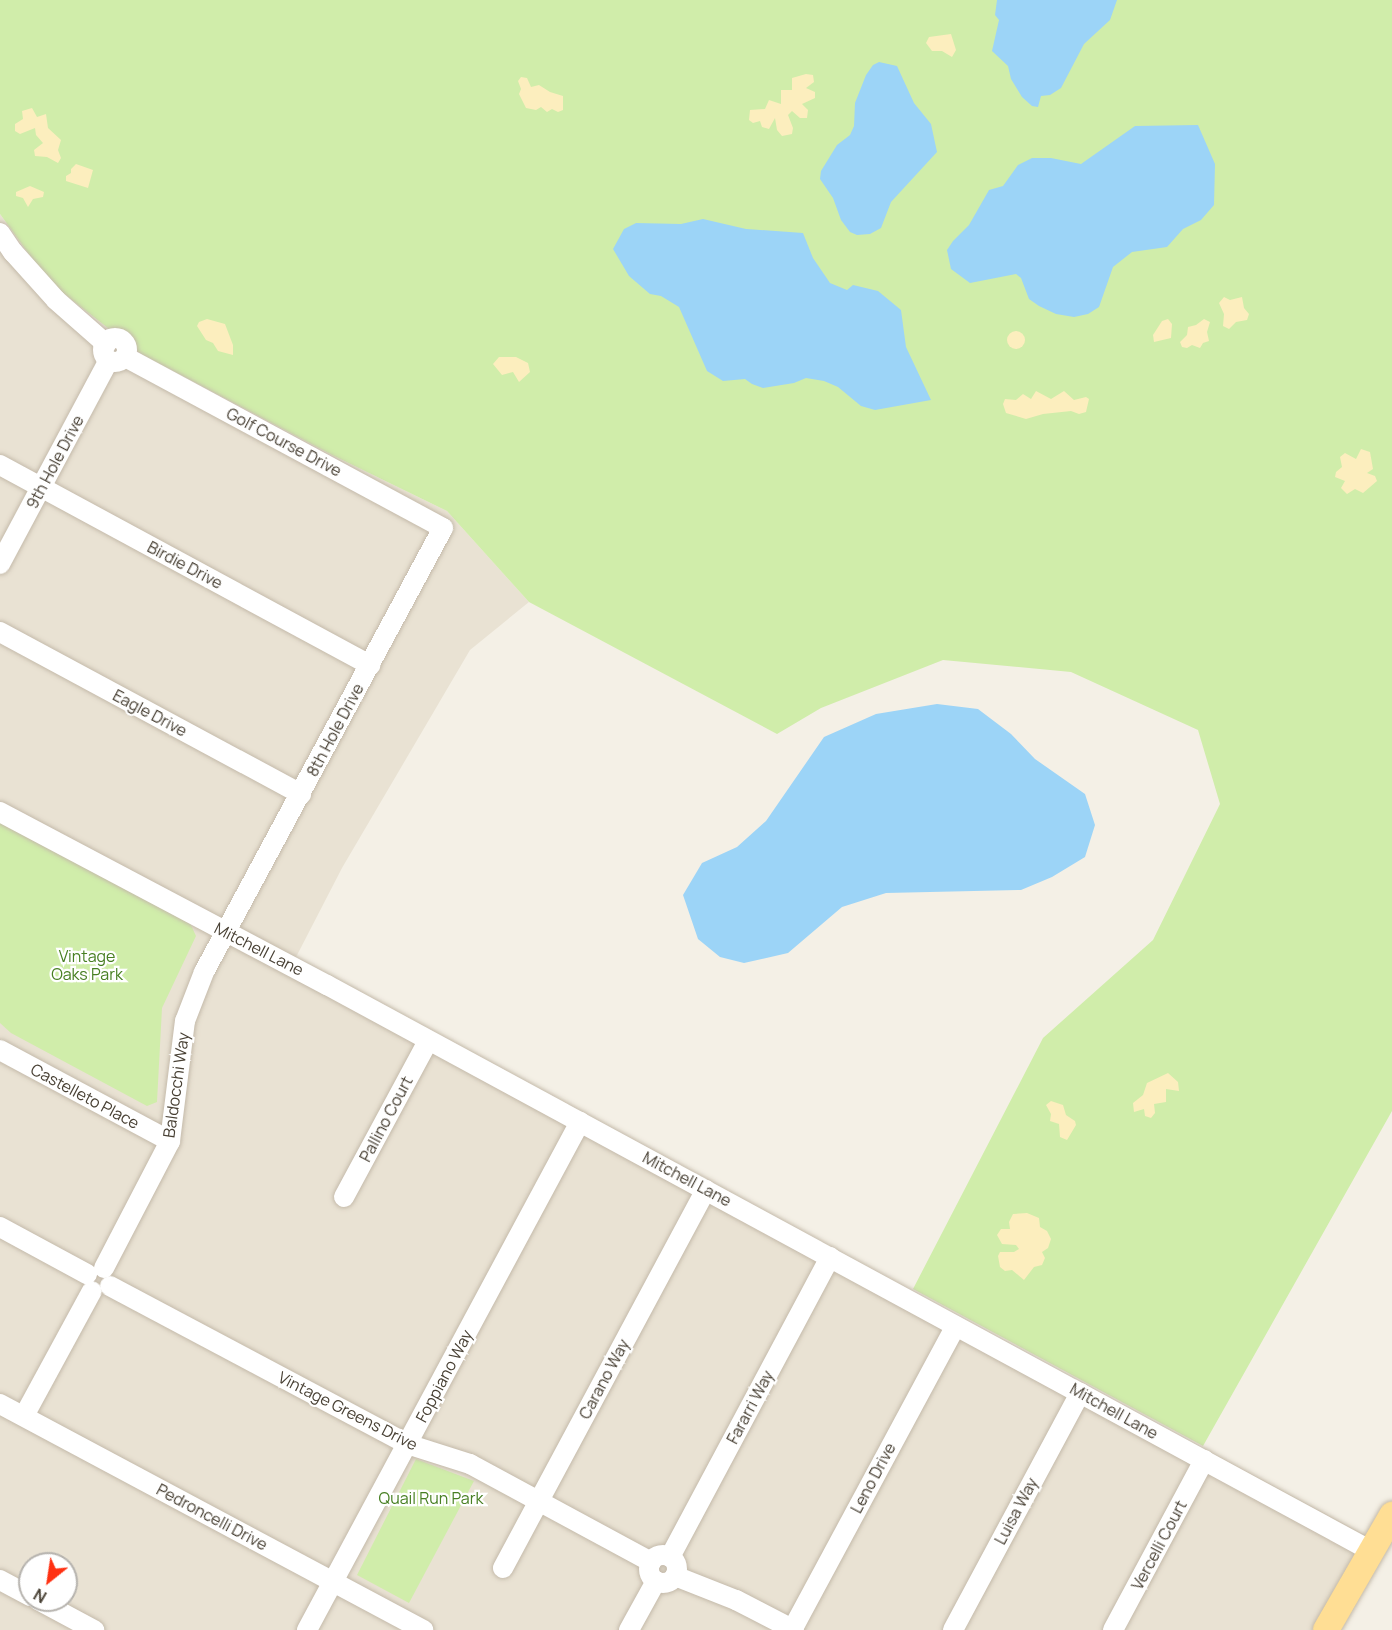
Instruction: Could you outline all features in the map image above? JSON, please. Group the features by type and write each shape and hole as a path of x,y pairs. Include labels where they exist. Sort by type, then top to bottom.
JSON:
{"main road":[{"path":"1326,1630 1392,1515"}],"street":[{"name":"Golf Course Drive","path":"0,233 13,252 56,300 113,354 443,528"},
{"name":"9th Hole Drive","path":"0,564 113,354"},
{"name":"Birdie Drive","path":"0,465 370,665"},
{"name":"8th Hole Drive","path":"225,932 443,528"},
{"name":"Eagle Drive","path":"0,632 301,794"},
{"name":"Mitchell Lane","path":"0,812 327,985 1371,1551"},
{"name":"Baldocchi Way","path":"24,1416 170,1141 184,1021 204,972 225,932"},
{"name":"Pallino Court","path":"344,1197 428,1041"},
{"name":"Castelleto Place","path":"0,1050 170,1141"},
{"name":"Foppiano Way","path":"308,1630 580,1122"},
{"name":"Carano Way","path":"502,1568 706,1190"},
{"name":"Vintage Greens Drive","path":"0,1227 407,1444 470,1464 663,1569 736,1600 793,1630"},
{"name":"Fararri Way","path":"629,1630 830,1257"},
{"name":"Leno Drive","path":"793,1630 956,1326"},
{"name":"Luisa Way","path":"952,1630 1080,1392"},
{"name":"Pedroncelli Drive","path":"0,1404 424,1630"},
{"name":"Vercelli Court","path":"1113,1630 1204,1460"},
{"path":"0,1580 18,1590"},
{"path":"60,1612 94,1630"}],"shaded area":[{"path":"0,214 49,282 141,354 332,455 447,511 529,602 470,650 342,868 294,961 1367,1536 1312,1630 0,1630"}],"green space":[{"path":"0,0 1392,0 1392,1111 1203,1446 913,1289 1043,1038 1153,940 1220,804 1198,730 1071,672 943,660 821,708 777,734 529,602 447,511 332,455 141,354 49,282 0,214"},
{"name":"Vintage Oaks Park","path":"0,820 190,923 196,936 162,1008 157,1102 147,1106 11,1033 0,1023"},
{"name":"Quail Run Park","path":"416,1459 474,1481 409,1603 357,1575"}],"sand":[{"path":"951,34 956,50 952,57 942,51 932,51 926,43 929,37"},
{"path":"806,74 813,75 814,82 806,88 815,92 815,98 802,104 808,110 807,118 800,118 792,111 788,115 793,128 792,134 782,136 777,130 775,118 769,129 762,127 760,121 753,123 749,120 750,110 765,109 769,100 781,104 781,90 792,90 792,78"},
{"path":"521,77 527,78 531,87 539,85 563,96 563,110 558,112 552,109 547,112 541,107 536,110 526,108 519,94 521,89 518,81"},
{"path":"32,108 37,117 46,114 48,128 61,140 58,150 61,158 58,163 47,157 35,156 34,150 43,143 36,135 35,128 20,134 15,131 15,124 23,119 22,111"},
{"path":"76,164 93,170 88,188 66,181 66,176 71,173 71,169"},
{"path":"30,186 44,192 43,197 33,199 28,207 23,198 16,196 16,192"},
{"path":"1224,297 1230,300 1242,297 1244,308 1249,314 1247,320 1236,322 1229,329 1223,326 1224,314 1219,303"},
{"path":"207,319 225,324 233,345 233,355 218,351 213,343 206,340 197,326 199,322"},
{"path":"1168,319 1172,324 1171,338 1154,342 1153,335 1162,321"},
{"path":"1204,319 1210,322 1207,332 1209,341 1203,343 1200,348 1192,345 1187,348 1182,347 1180,342 1187,335 1188,327"},
{"path":"1016,331 1022,334 1025,340 1022,346 1016,349 1010,346 1007,340 1010,334"},
{"path":"499,357 516,357 528,363 530,372 519,382 513,372 502,375 493,364"},
{"path":"1036,391 1051,399 1064,391 1074,400 1086,397 1089,399 1086,412 1043,414 1026,419 1006,413 1003,404 1005,399 1016,400 1023,394 1031,399"},
{"path":"1361,449 1370,452 1373,469 1367,473 1375,476 1377,481 1363,493 1355,489 1347,494 1341,488 1345,481 1335,477 1336,472 1342,467 1340,457 1345,453 1356,459"},
{"path":"1168,1073 1178,1082 1179,1091 1166,1089 1166,1102 1154,1104 1155,1113 1151,1118 1145,1116 1144,1109 1134,1112 1133,1103 1143,1095 1147,1083"},
{"path":"1051,1101 1063,1105 1066,1115 1075,1121 1076,1125 1067,1140 1060,1137 1059,1124 1050,1121 1051,1114 1046,1105"},
{"path":"1027,1213 1039,1218 1040,1227 1047,1231 1051,1239 1048,1248 1042,1252 1045,1258 1042,1265 1034,1267 1024,1280 1012,1270 1005,1271 1000,1267 998,1256 1000,1252 1014,1252 1019,1249 1016,1245 1002,1244 997,1235 1001,1229 1010,1229 1009,1222 1013,1214"}],"water":[{"path":"997,0 1117,0 1110,20 1084,44 1061,88 1050,95 1041,96 1038,107 1032,106 1022,97 1011,79 1008,66 992,51 999,20 995,15"},
{"path":"879,62 897,66 914,103 931,124 937,152 891,202 881,228 870,234 857,235 850,232 841,220 833,198 820,179 821,171 837,145 850,135 854,126 855,103 866,75 873,65"},
{"path":"1198,125 1215,164 1214,205 1201,220 1183,229 1167,247 1132,252 1113,267 1099,307 1088,314 1074,317 1056,314 1039,306 1029,299 1021,278 1016,274 970,283 951,269 947,250 969,225 989,190 1003,186 1018,165 1032,158 1051,158 1081,164 1135,126"},
{"path":"703,219 746,229 803,233 813,258 830,283 847,290 853,285 878,291 901,310 906,347 931,400 875,410 861,406 838,387 824,381 806,378 794,383 763,388 745,379 723,381 707,371 679,307 661,296 650,294 629,276 613,249 624,229 636,223 681,224"},
{"path":"937,704 978,709 1011,734 1035,759 1085,794 1095,825 1085,857 1052,877 1021,890 886,893 842,907 788,953 744,963 720,957 698,939 683,895 702,863 737,847 766,821 824,737 876,714"}]}
